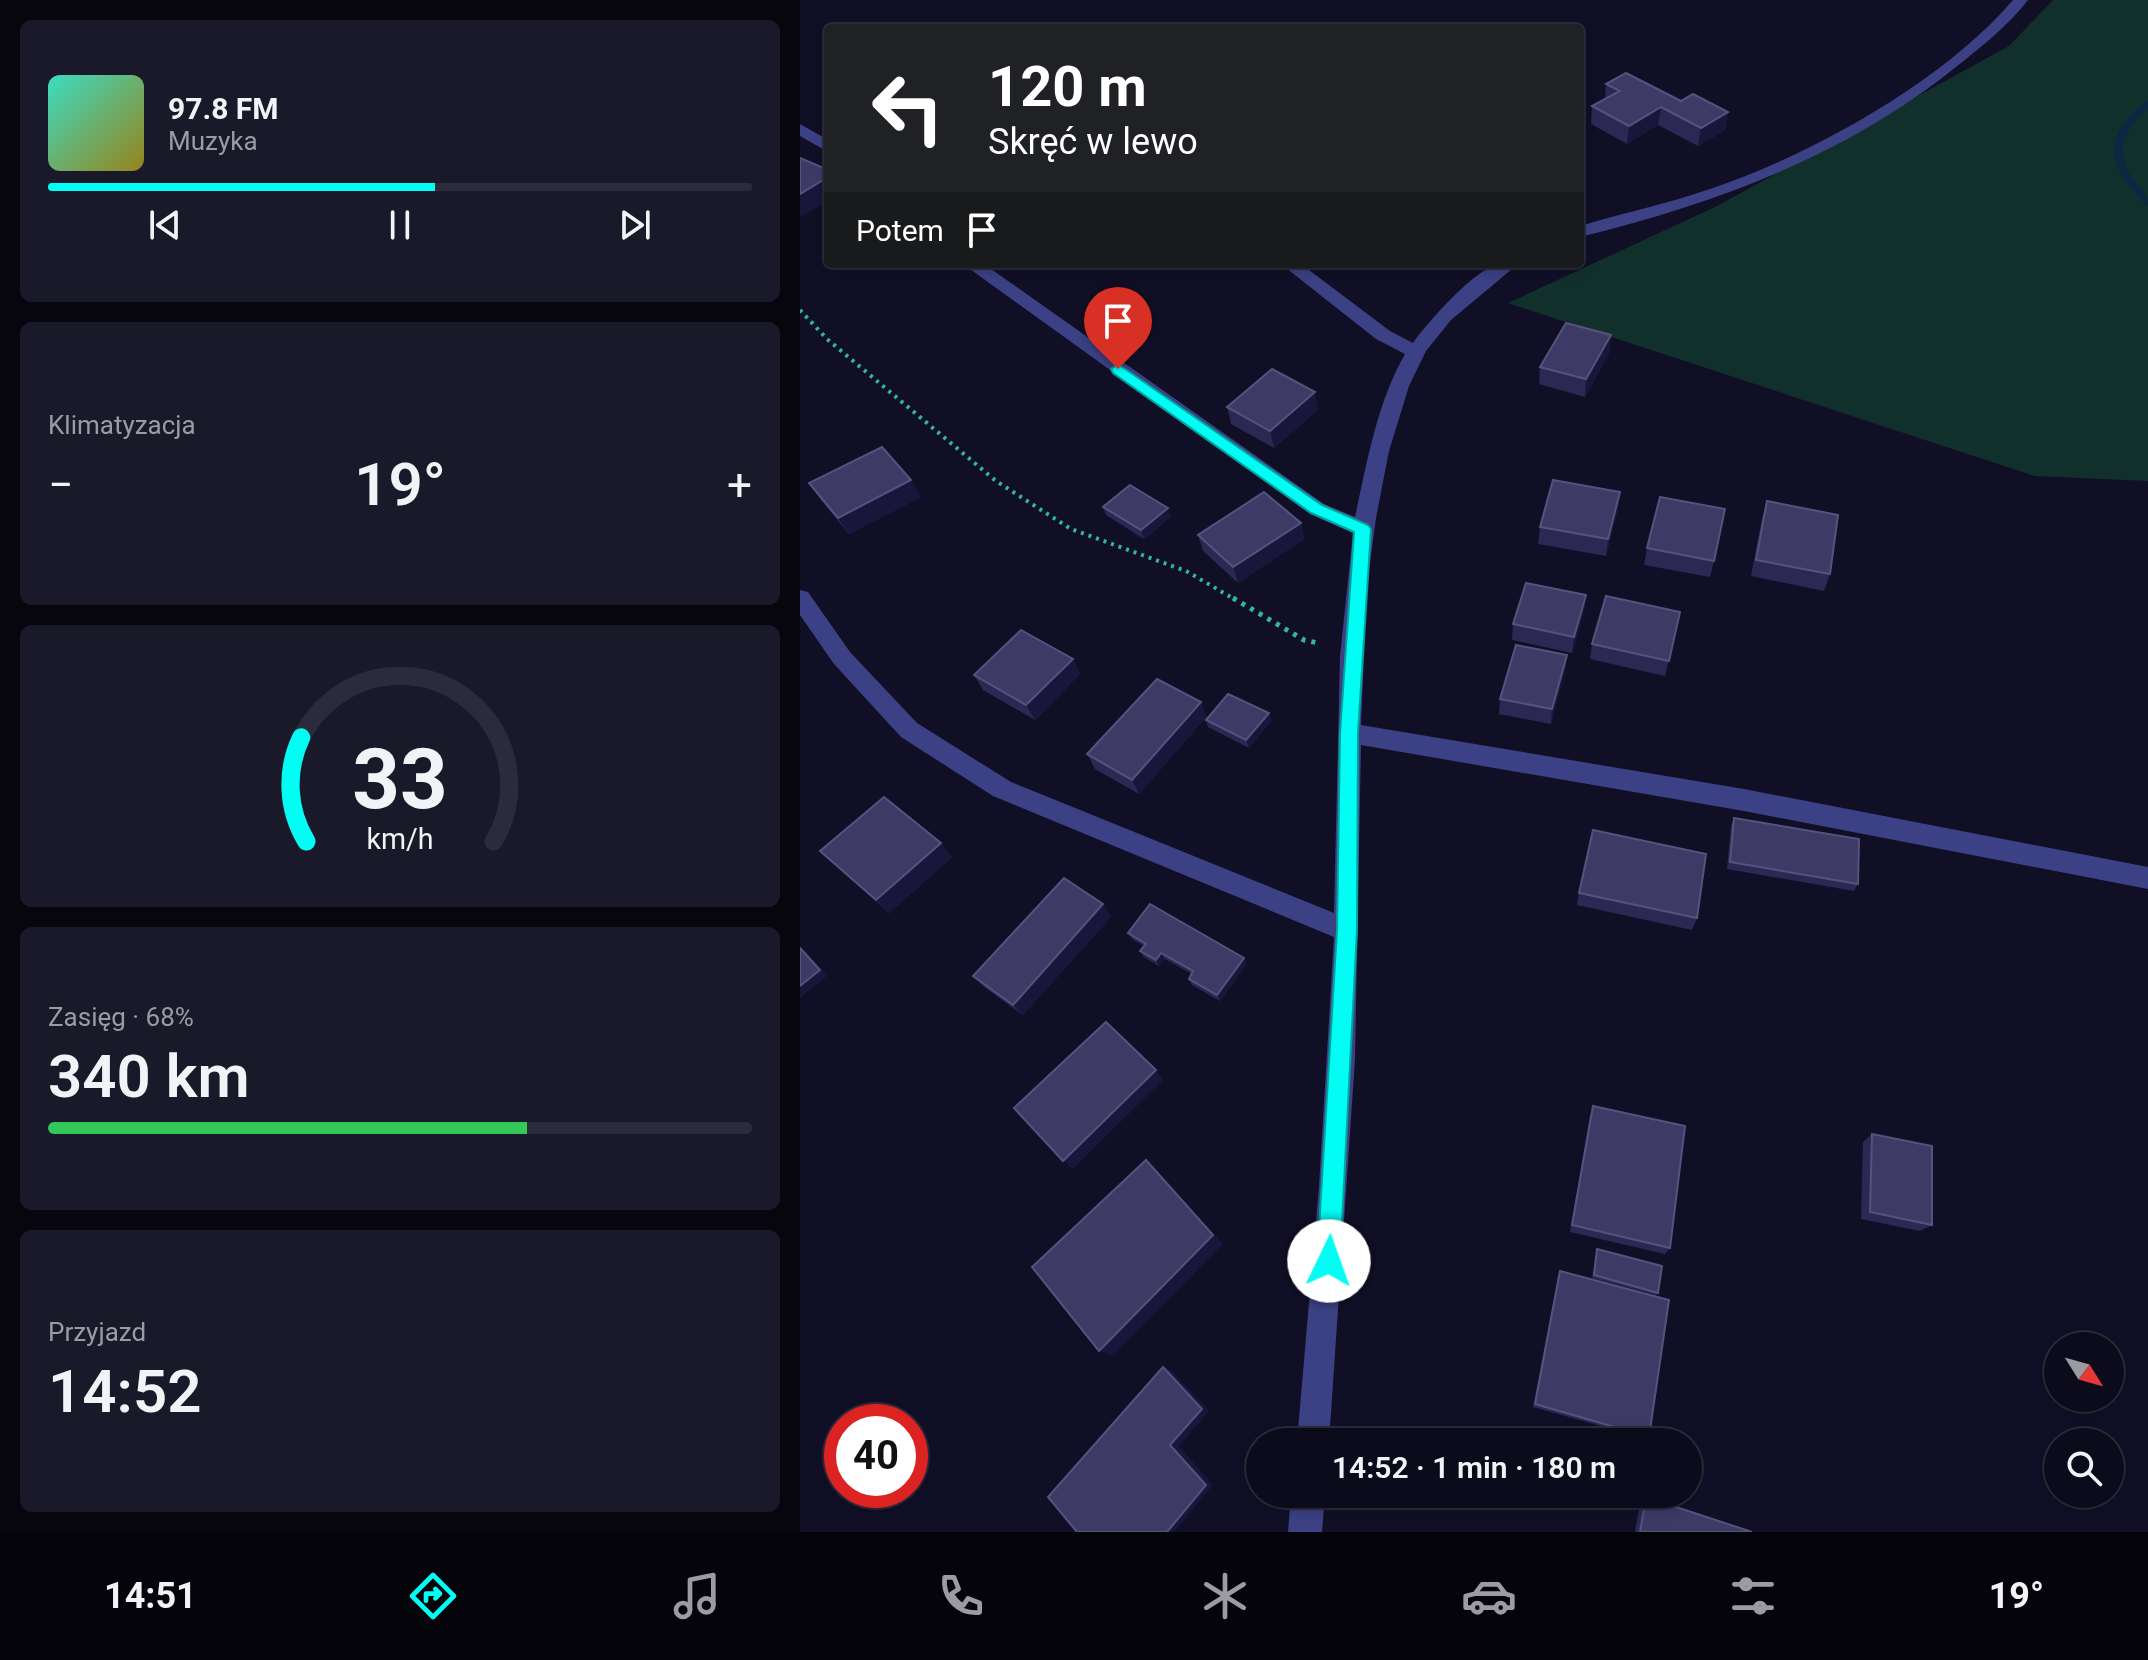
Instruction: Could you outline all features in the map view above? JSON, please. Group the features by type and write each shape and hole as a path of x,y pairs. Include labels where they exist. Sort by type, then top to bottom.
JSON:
{"street":[{"path":"1584,231 1715,193 1770,172 1845,136 1932,79 2006,19 2021,0"},
{"path":"800,129 824,144"},
{"path":"978,268 1317,509 1363,529"},
{"path":"1295,268 1383,335 1416,352"},
{"path":"1314,1428 1325,1321 1347,930 1349,733 1363,529 1379,449 1400,383 1416,352 1458,301 1503,268"},
{"path":"800,598 842,658 909,730 1002,789 1347,930"},
{"path":"1349,733 1744,800 2148,878"},
{"path":"1305,1532 1307,1508"}],"path":[{"path":"800,310 827,339 996,481 1071,529 1186,571 1304,640 1354,649"}],"green space":[{"path":"2053,0 2148,0 2148,481 2035,476 1508,303 1715,207 2009,46"}],"building":[{"path":"1626,73 1681,101 1693,94 1728,112 1701,128 1661,107 1629,126 1592,106 1620,91 1606,84"},
{"path":"800,158 824,168 824,179 800,194"},
{"path":"1566,323 1611,335 1586,379 1540,367"},
{"path":"1272,369 1315,392 1270,431 1227,407"},
{"path":"882,447 911,480 838,518 809,483"},
{"path":"1553,480 1620,492 1608,539 1540,527"},
{"path":"1130,485 1168,508 1141,530 1103,507"},
{"path":"1264,492 1301,523 1233,567 1198,535"},
{"path":"1660,497 1725,509 1714,561 1647,548"},
{"path":"1767,501 1838,515 1830,574 1756,560"},
{"path":"1526,583 1586,595 1574,637 1513,624"},
{"path":"1606,596 1680,612 1669,661 1592,644"},
{"path":"1021,630 1073,659 1026,705 974,675"},
{"path":"1516,645 1567,655 1552,709 1500,699"},
{"path":"1157,679 1201,702 1132,780 1087,754"},
{"path":"1228,694 1269,713 1246,740 1206,720"},
{"path":"884,797 941,843 876,900 820,851"},
{"path":"1734,818 1859,839 1858,884 1730,862"},
{"path":"1593,830 1706,854 1697,918 1579,893"},
{"path":"1064,878 1103,904 1013,1005 973,976"},
{"path":"1150,904 1244,958 1217,995 1189,979 1193,971 1161,953 1156,960 1140,951 1146,944 1128,933"},
{"path":"800,948 820,970 800,986"},
{"path":"1106,1022 1156,1070 1063,1161 1014,1108"},
{"path":"1593,1106 1685,1126 1670,1248 1572,1225"},
{"path":"1872,1134 1932,1146 1932,1225 1870,1212"},
{"path":"1146,1160 1213,1235 1099,1351 1032,1267"},
{"path":"1597,1249 1662,1266 1658,1293 1594,1275"},
{"path":"1560,1271 1669,1300 1650,1428 1618,1428 1535,1404"},
{"path":"1163,1367 1202,1409 1170,1445 1206,1485 1167,1532 1077,1532 1048,1497"},
{"path":"1644,1508 1679,1508 1752,1532 1640,1532"}],"waterway":[{"path":"2148,104 2124,129 2118,152 2126,176 2148,202"}],"route":[{"path":"1118,369 1317,509 1363,529 1349,733 1347,930 1329,1261"}]}
